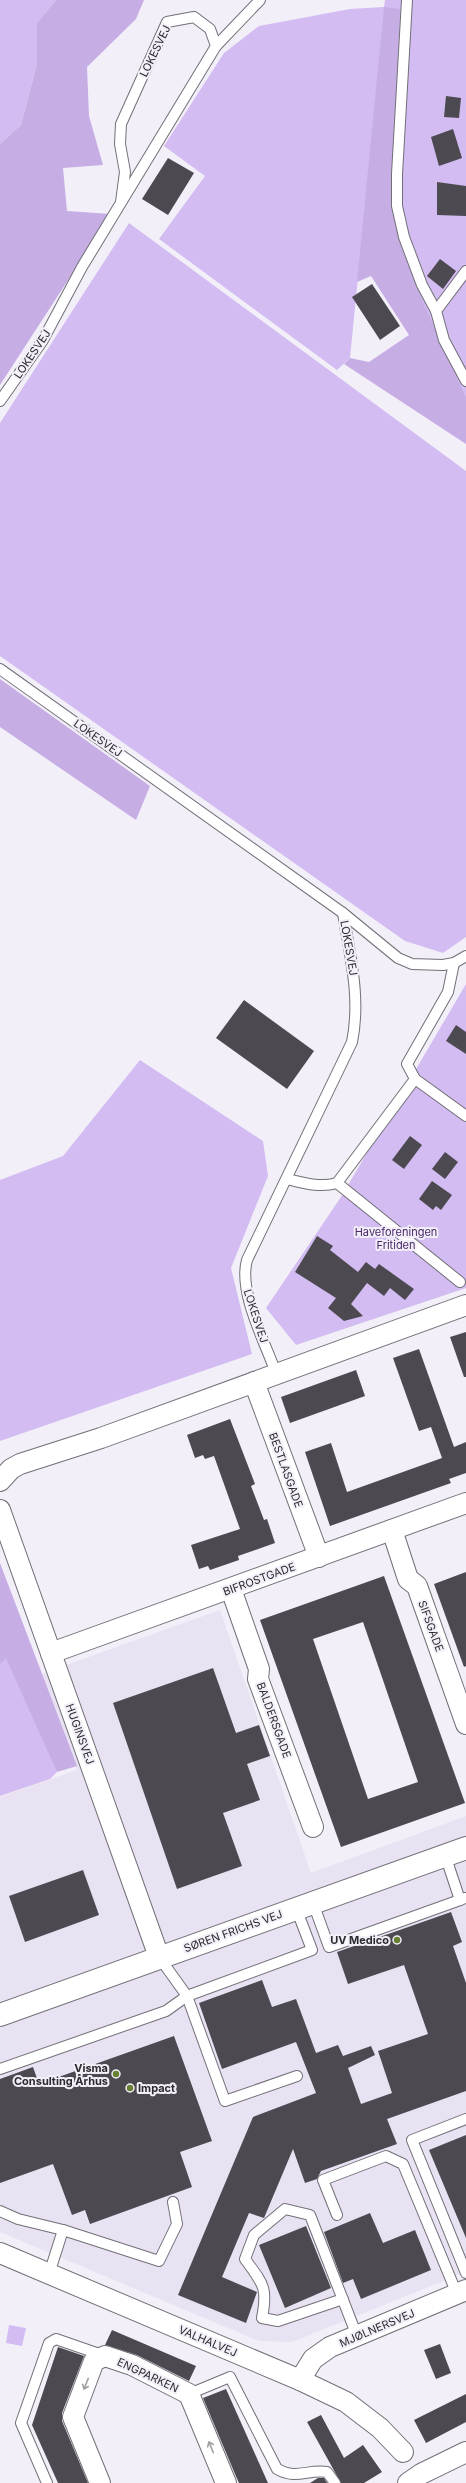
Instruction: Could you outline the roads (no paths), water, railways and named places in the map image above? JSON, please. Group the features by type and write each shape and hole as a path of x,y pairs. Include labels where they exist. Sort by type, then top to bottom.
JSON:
{"street":[{"path":"0,1481 11,1469 20,1464 254,1382 466,1305"},
{"name":"BESTLASGADE","path":"254,1382 319,1557"},
{"name":"BIFROSTGADE","path":"51,1653 466,1503"},
{"name":"HUGINSVEJ","path":"0,1510 159,1957"},
{"name":"SIFSGADE","path":"392,1530 408,1578 417,1586 466,1724"},
{"name":"BALDERSGADE","path":"231,1589 259,1668 258,1679 313,1827"},
{"name":"SØREN FRICHS VEJ","path":"0,2015 466,1848"},
{"name":"VALHALVEJ","path":"0,2253 300,2380 346,2402 380,2428 403,2452"},
{"name":"MJØLNERSVEJ","path":"300,2380 308,2365 321,2353 357,2336 462,2292"},
{"name":"ENGPARKEN","path":"100,2483 73,2417 94,2361 105,2356 132,2365 189,2394 226,2483"},
{"path":"408,2483 421,2474 466,2452"}],"lane":[{"path":"216,46 260,0"},
{"path":"407,0 397,174 397,206 404,237 422,285 436,311 444,340 466,381"},
{"name":"LOKESVEJ","path":"0,401 43,340 82,267 216,46 210,30 194,17 167,22 121,124 120,144 125,172 121,202"},
{"path":"436,311 466,271"},
{"name":"LOKESVEJ","path":"0,669 342,913 356,996 356,1024 352,1042 244,1270 248,1295 276,1373"},
{"path":"342,913 398,958 412,964 454,963 466,956"},
{"path":"454,963 448,992 407,1064 415,1079 466,1116"},
{"path":"287,1179 326,1186 337,1183 415,1079"},
{"path":"337,1183 460,1282"},
{"path":"304,1905 329,1947 463,1899 444,1856"},
{"path":"0,2069 166,2011 187,1996 312,1950 304,1905"},
{"path":"159,1957 187,1996 225,2101 297,2076"},
{"path":"466,2119 412,2140 462,2253 466,2273"},
{"path":"336,2215 323,2180 386,2156 403,2164 462,2292"},
{"path":"0,2211 18,2219 64,2230 158,2261 177,2224 173,2202"},
{"path":"343,2299 278,2321 262,2318 265,2303 264,2285 245,2259 254,2235 285,2209 310,2215 343,2299 357,2336"},
{"path":"49,2274 64,2230"},
{"path":"47,2483 22,2423 48,2343 56,2339 105,2356"},
{"path":"189,2394 230,2377 277,2469 295,2475 320,2471 327,2472 335,2483"}],"place":[{"name":"UV Medico","path":"397,1940"},
{"name":"Visma Consulting Århus","path":"116,2074"},
{"name":"Impact","path":"130,2088"}],"park label":[{"name":"Haveforeningen Fritiden","path":"396,1238"}]}
